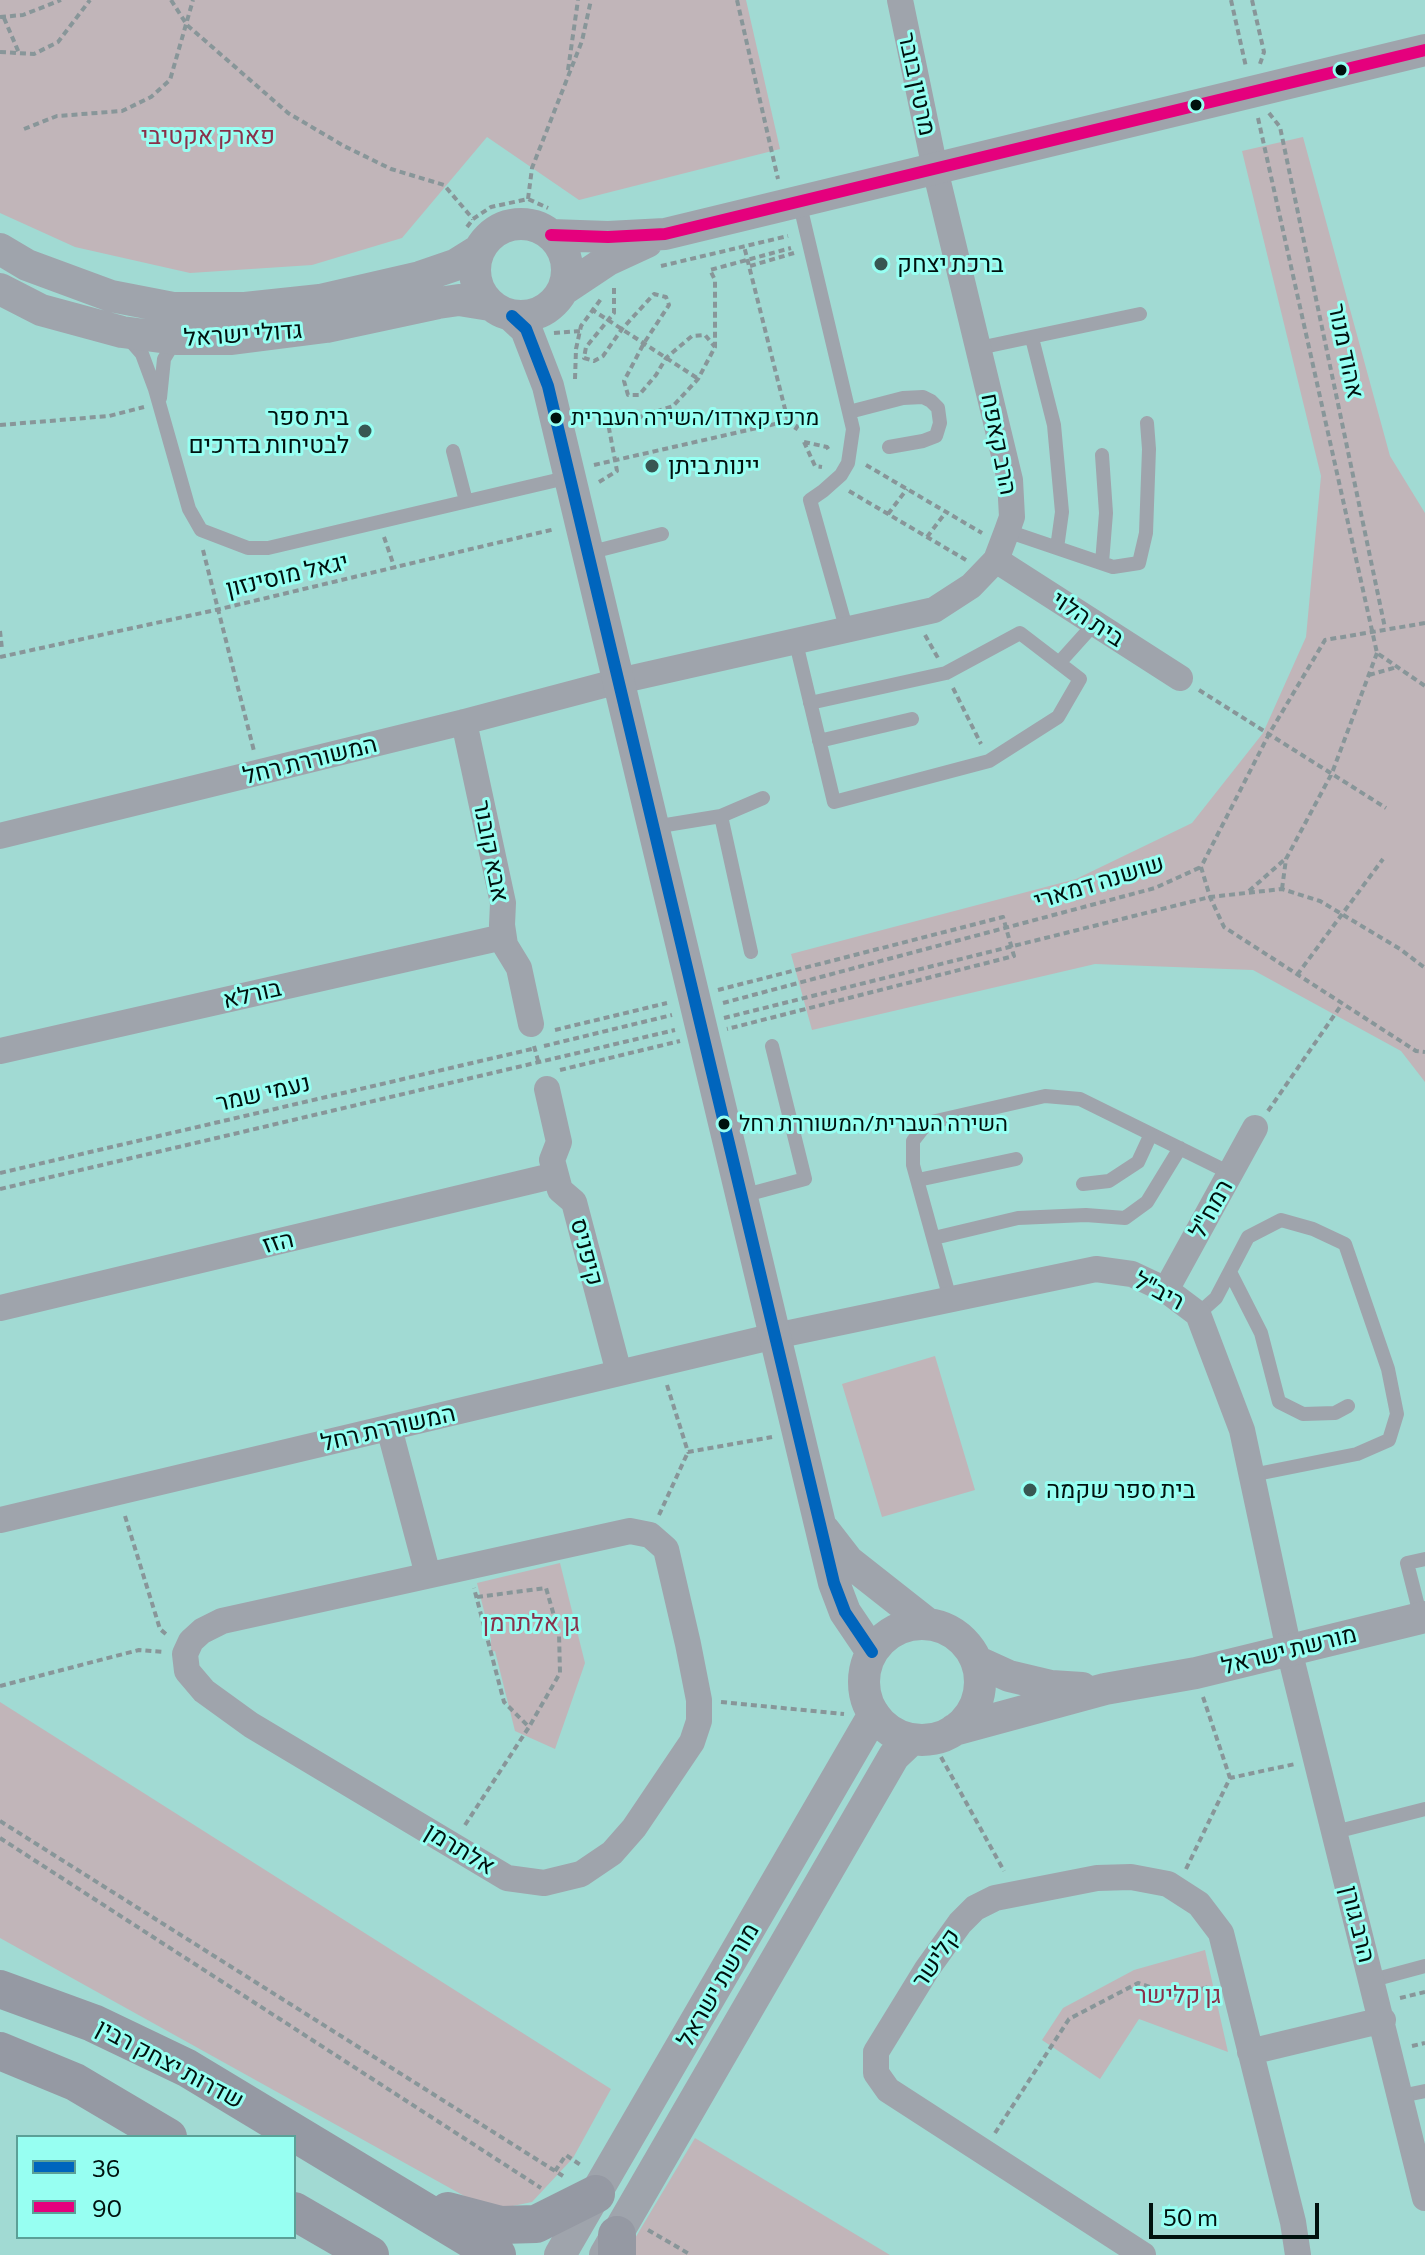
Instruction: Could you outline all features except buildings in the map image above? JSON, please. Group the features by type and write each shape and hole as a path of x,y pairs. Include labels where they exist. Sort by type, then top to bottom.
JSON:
{"main road":[{"name":"שדרות יצחק רבין","path":"0,1989 93,2023 187,2068 497,2255"},
{"path":"0,2051 75,2082 165,2135"},
{"path":"404,2200 501,2225 536,2224 581,2186"},
{"path":"296,2212 370,2255"}],"street":[{"name":"מרטין בובר","path":"903,1 935,169"},
{"path":"551,235 608,237 802,226 935,169 1425,50"},
{"name":"הרב קאפח","path":"935,169 1010,480 1012,517 998,552"},
{"path":"561,385 526,329 481,294 475,280 476,234 487,239 511,225 539,228 551,235 566,261 567,276 548,321 561,385 588,475 584,538 839,1597 845,1612 872,1652"},
{"name":"גדולי ישראל","path":"0,249 27,265 111,296 173,308 245,308 320,300 420,277 455,265 476,234"},
{"path":"501,311 534,314 608,260 665,234"},
{"name":"גדולי ישראל","path":"18,303 122,332 176,339 232,339 326,327 459,300 501,311"},
{"path":"619,681 934,610 971,586 998,552"},
{"name":"בית הלוי","path":"998,552 1095,623 1180,678"},
{"name":"המשוררת רחל","path":"0,836 619,681"},
{"name":"אבא קובנר","path":"464,722 503,903 503,937 519,968 533,1036"},
{"name":"בורלא","path":"0,1051 503,937"},
{"path":"545,1082 559,1142 552,1160 556,1175"},
{"name":"רמח\"ל","path":"1166,1290 1255,1128"},
{"name":"הזז","path":"0,1308 556,1175"},
{"name":"קיפניס","path":"556,1175 560,1190 574,1202 619,1373"},
{"name":"ריב\"ל","path":"775,1336 1096,1269 1132,1274 1166,1290 1198,1314 1242,1430 1289,1650"},
{"name":"המשוררת רחל","path":"0,1520 775,1336"},
{"path":"389,1428 428,1575"},
{"path":"821,1526 848,1561 928,1624"},
{"path":"185,1654 191,1641 202,1631 222,1621 630,1531 650,1535"},
{"name":"אלתרמן","path":"185,1654 187,1671 204,1691 239,1717 507,1878 544,1883 581,1874 612,1853 634,1828 692,1742 699,1721 699,1700 666,1549 650,1535"},
{"name":"מורשת ישראל","path":"948,1744 1105,1689 1196,1673 1423,1618"},
{"path":"912,1624 928,1624 944,1628 969,1647 980,1677 975,1707 948,1744 897,1734 866,1715 863,1683 865,1667 872,1652 882,1639 896,1629 912,1624"},
{"name":"הרב גורן","path":"1289,1650 1383,2020 1413,2094 1425,2198"},
{"name":"מורשת ישראל","path":"976,1661 1009,1676 1051,1686 1105,1689"},
{"name":"מורשת ישראל","path":"560,2255 581,2186 866,1715"},
{"name":"מורשת ישראל","path":"620,2243 894,1756 912,1739"},
{"name":"קלישר","path":"1143,2255 888,2090 876,2073 876,2052 960,1923 975,1908 995,1898 1097,1878 1131,1877 1168,1884 1199,1904 1221,1933 1293,2222 1298,2255"},
{"path":"1250,2052 1383,2020"}],"lane":[{"path":"802,226 853,429 846,462 833,482 810,500 847,631"},
{"path":"979,348 1140,314"},
{"path":"122,332 142,354 160,403 189,509 201,530 248,548 268,548 588,475"},
{"path":"1032,338 1054,425 1062,512 1057,548"},
{"path":"160,403 164,359 176,339"},
{"path":"849,412 903,398 923,397 938,408 940,423 936,436 889,447"},
{"path":"998,552 1057,548 1113,567 1139,563 1146,533 1147,423"},
{"path":"453,451 466,501"},
{"path":"1102,455 1106,513 1102,563"},
{"path":"584,538 662,534"},
{"path":"1059,663 1095,623"},
{"path":"796,643 810,703 819,741 834,802 989,761 1058,717 1080,679 1020,633 946,673 810,703"},
{"path":"819,741 912,719"},
{"path":"653,827 721,816 763,798"},
{"path":"721,816 751,952"},
{"path":"742,1196 805,1179 772,1046"},
{"path":"950,1299 913,1165 913,1141 927,1123 1045,1096 1080,1099 1230,1173"},
{"path":"1083,1184 1109,1181 1138,1162 1151,1134"},
{"path":"934,1238 1018,1218 1086,1215 1125,1218 1147,1202 1180,1148"},
{"path":"918,1180 1016,1159"},
{"path":"1198,1314 1216,1298 1248,1237 1281,1220 1313,1229 1345,1244 1388,1369 1397,1414 1389,1440 1357,1454 1252,1475"},
{"path":"1230,1272 1261,1333 1279,1402 1303,1414 1335,1413 1348,1406"},
{"path":"1423,1618 1407,1563 1425,1559"},
{"path":"1335,1832 1425,1809"},
{"path":"1373,1980 1425,1966"}],"path":[{"path":"19,53 2,18 23,15 61,0"},
{"path":"0,52 34,54 58,42 90,0"},
{"path":"171,0 187,25 288,113 391,169 444,185 476,234"},
{"path":"24,129 57,116 122,111 151,97 170,80 193,0"},
{"path":"567,76 578,0"},
{"path":"528,199 532,168 582,41 591,0"},
{"path":"737,0 802,226"},
{"path":"1231,0 1377,653 1332,773 1286,859 1282,889"},
{"path":"1252,0 1264,52 1252,91"},
{"name":"אהוד מנור","path":"1252,91 1280,127 1385,628"},
{"path":"651,268 744,246 802,226"},
{"path":"750,266 802,226"},
{"path":"588,475 617,471 608,423 622,423 673,406 698,379 715,347 715,280 710,270 802,226"},
{"path":"588,475 788,421 744,246"},
{"path":"561,385 576,349 581,326 605,293 626,282"},
{"path":"614,288 614,313 586,347 584,358 594,361 603,356 622,329 654,294 666,297 669,305 624,381 628,395 639,395 666,358 692,336 705,335 715,347"},
{"path":"558,297 593,310 698,379"},
{"path":"0,425 109,416 160,403"},
{"path":"795,430 802,419"},
{"path":"846,462 815,466 804,442 827,447 846,462 907,489 946,512 998,552"},
{"path":"591,451 588,475 601,493"},
{"path":"833,482 927,537 998,552"},
{"path":"888,514 907,489"},
{"path":"927,537 946,512"},
{"path":"379,522 395,569"},
{"path":"201,530 204,555 259,772"},
{"name":"יגאל מוסינזון","path":"0,657 395,569 584,538"},
{"path":"1425,623 1325,640 1269,734 1201,867 1224,927 1416,1051 1425,1052"},
{"path":"0,631 1,648 9,654"},
{"path":"1377,653 1425,686"},
{"path":"1369,675 1397,667"},
{"path":"1180,678 1386,808"},
{"path":"1247,893 1286,859"},
{"path":"1297,975 1383,859"},
{"name":"שושנה דמארי","path":"695,1005 1155,888 1201,867"},
{"path":"533,1036 545,1082 701,1028 1210,897 1282,889 1320,901 1400,949 1425,968"},
{"path":"0,1189 538,1062 1014,956 1003,917 695,1005 533,1036"},
{"path":"1255,1128 1342,1004"},
{"path":"533,1036 695,1005"},
{"name":"נעמי שמר","path":"0,1173 533,1036"},
{"path":"650,1535 688,1452 660,1363"},
{"path":"688,1452 798,1433"},
{"path":"117,1492 160,1629 185,1654"},
{"path":"468,1566 504,1702 529,1727"},
{"path":"452,1845 529,1727 560,1673 559,1633 546,1588 477,1597"},
{"path":"0,1686 139,1650 185,1654"},
{"path":"1177,1889 1230,1778 1196,1673"},
{"path":"699,1700 866,1715"},
{"path":"948,1744 1017,1894"},
{"path":"1230,1778 1317,1759"},
{"path":"0,1821 581,2186"},
{"path":"0,1838 541,2188 552,2187"},
{"path":"983,2152 1069,2019 1138,1983 1175,1995 1233,1982"},
{"path":"620,2243 691,2255"}],"green space":[{"name":"פארק אקטיבי","path":"0,0 746,0 780,149 579,200 487,137 402,238 312,265 190,273 75,247 0,213"},
{"path":"1303,137 1390,456 1425,513 1425,1082 1401,1051 1253,970 1095,964 812,1030 791,954 1076,879 1192,823 1263,733 1306,637 1321,476 1242,151"},
{"path":"935,1356 975,1490 882,1517 842,1384"},
{"name":"גן אלתרמן","path":"560,1563 585,1663 555,1749 515,1731 495,1651 491,1652 491,1639 477,1583"},
{"path":"0,1702 611,2089 573,2158 532,2202 503,2208 466,2197 0,1938"},
{"name":"גן קלישר","path":"1205,1950 1228,2052 1139,2019 1100,2079 1042,2040 1063,2008 1134,1970"},
{"path":"695,2138 890,2255 629,2255 628,2250"}],"transit line":[{"name":"90","path":"551,235 608,237 665,234 1425,50"},
{"name":"36","path":"512,316 526,329 548,386 834,1583 845,1612 872,1652"}],"place":[{"name":"ברכת יצחק","path":"881,264"},
{"name":"מרכז קארדו/השירה העברית","path":"556,418"},
{"name":"בית ספר לבטיחות בדרכים","path":"365,431"},
{"name":"יינות ביתן","path":"652,466"},
{"name":"השירה העברית/המשוררת רחל","path":"724,1124"},
{"name":"בית ספר שקמה","path":"1030,1490"}]}
